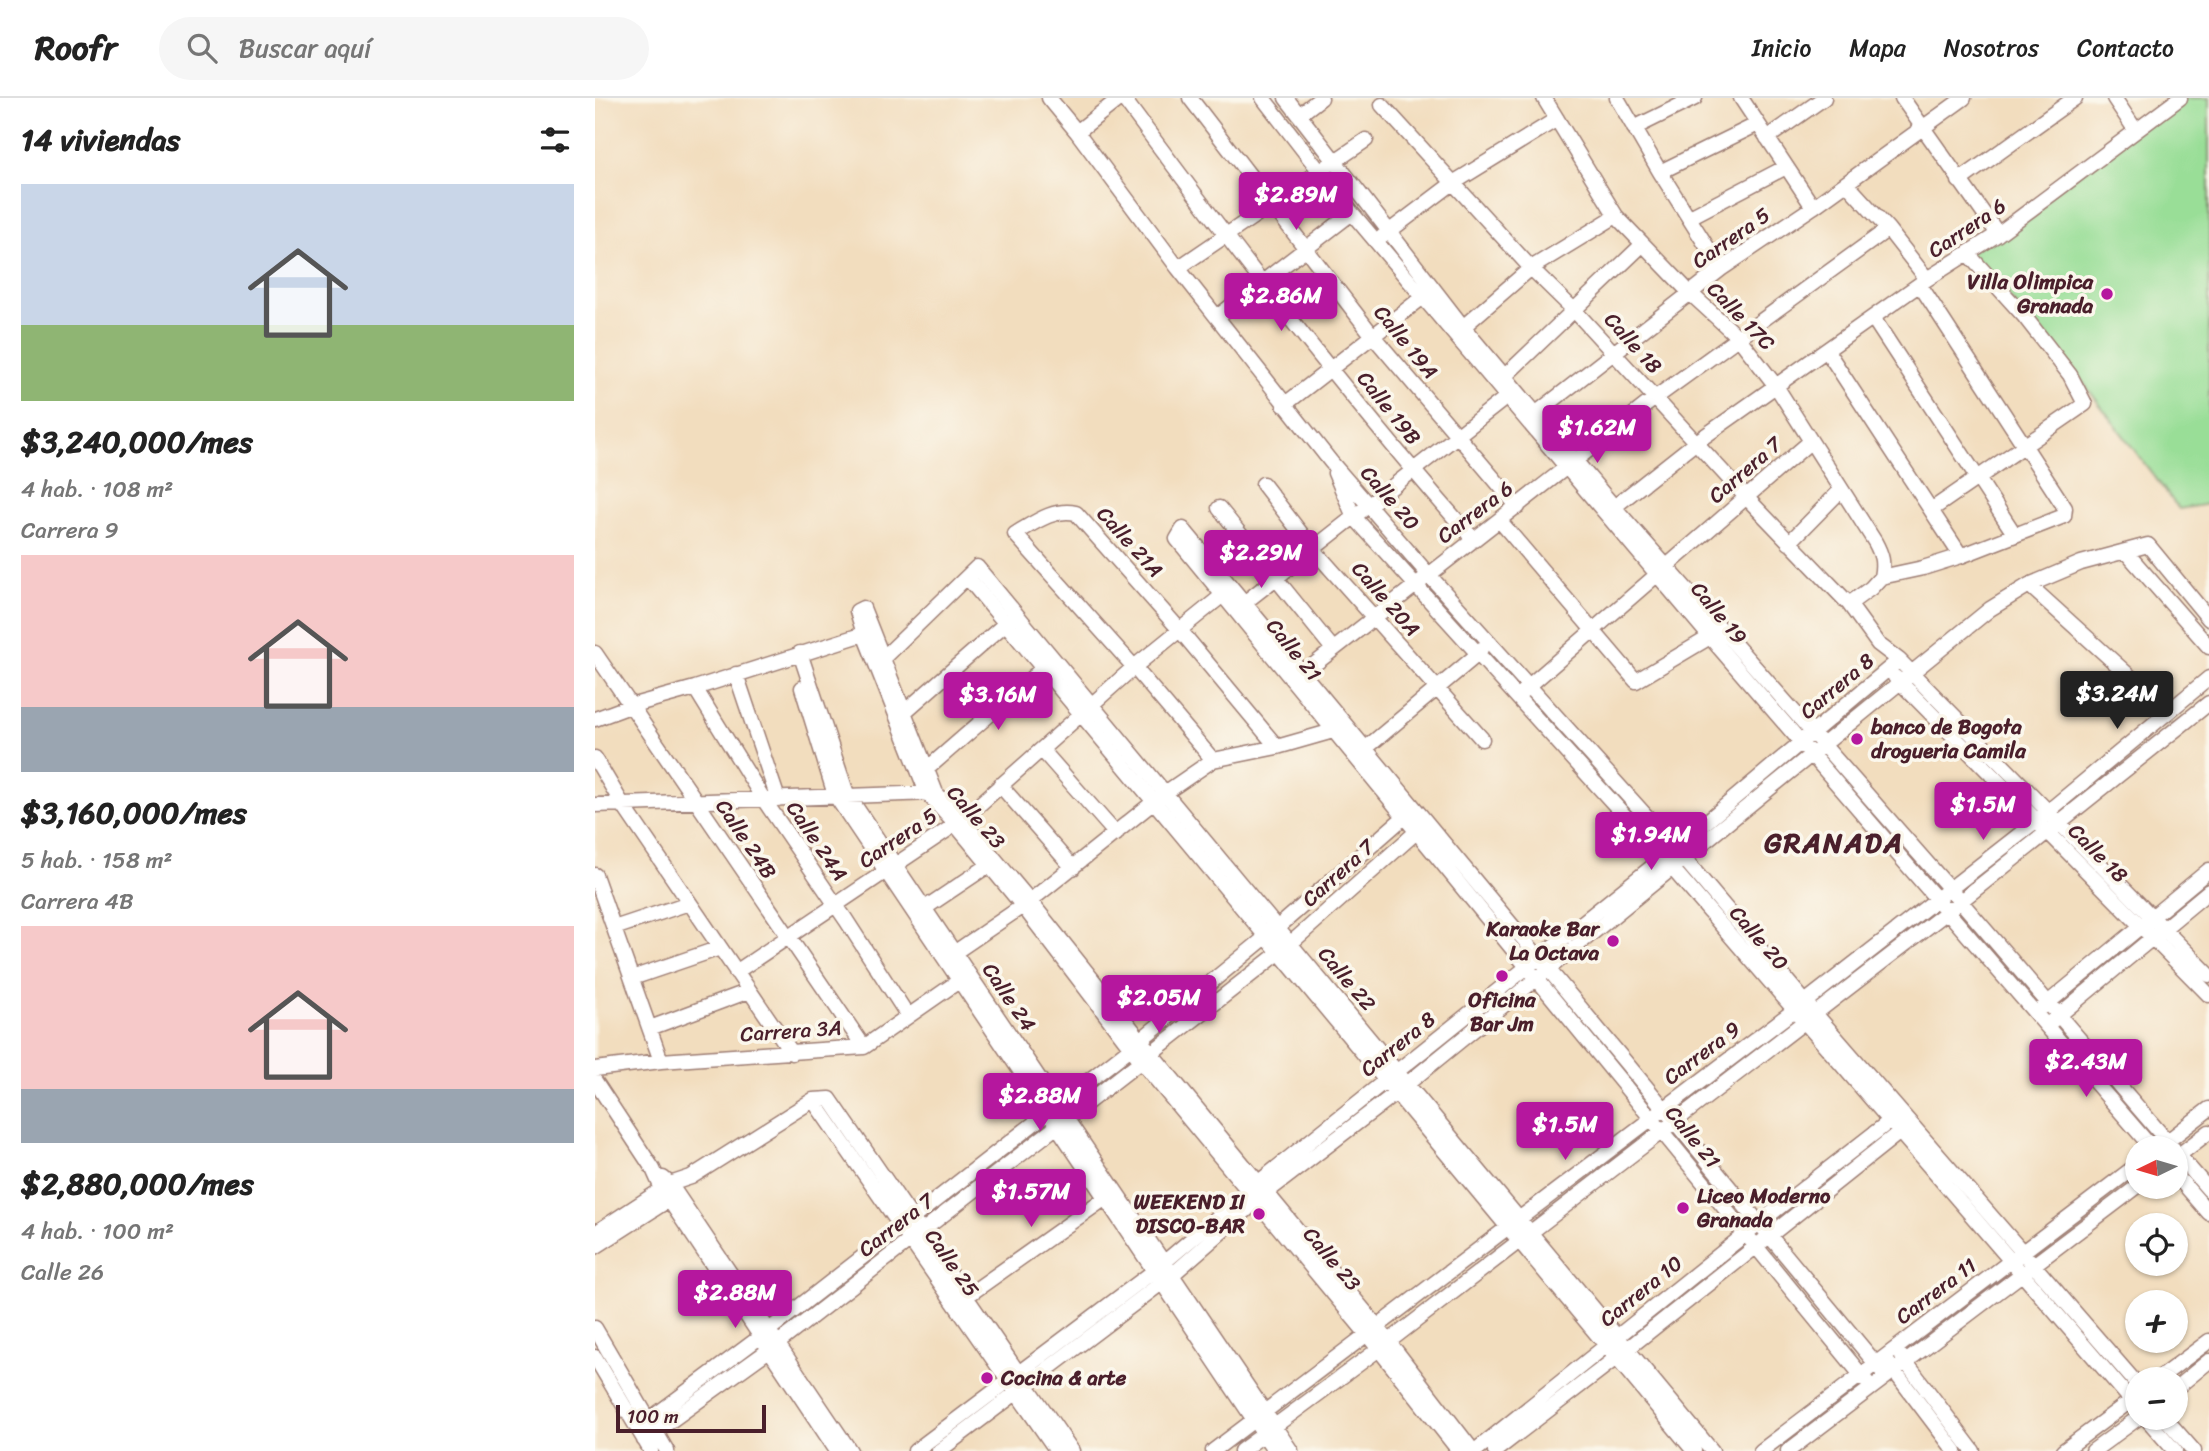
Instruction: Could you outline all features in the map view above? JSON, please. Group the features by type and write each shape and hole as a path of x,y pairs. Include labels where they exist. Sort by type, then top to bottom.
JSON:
{"street":[{"name":"Calle 20","path":"1049,98 1284,405 1331,462 1428,575 1679,853 1804,1011 1900,1123 2021,1275 2125,1390"},
{"path":"1077,132 1121,98"},
{"name":"Calle 19B","path":"1121,98 1225,236 1331,369 1413,471 1474,540"},
{"name":"Calle 19A","path":"1190,98 1373,336 1518,507"},
{"name":"Calle 19","path":"1263,98 1319,172 1423,297 1508,396 1532,418 1703,616 1717,637 1738,657 1808,738 1947,912 2141,1136"},
{"name":"Calle 19","path":"1286,98 1463,327 1506,376 1532,418"},
{"path":"1299,115 1321,98"},
{"name":"Calle 17C","path":"1544,98 1616,216 1690,293 1738,337 1776,386 1882,556 1884,566 1881,577"},
{"path":"1617,98 1721,268"},
{"path":"1634,128 1695,98"},
{"path":"1741,98 1813,207"},
{"path":"1767,138 1824,98"},
{"path":"1902,98 1999,234"},
{"name":"Carrera 5","path":"1532,418 1721,268 1813,207 1964,98"},
{"path":"1959,181 2075,98"},
{"path":"2114,98 2136,131"},
{"name":"Carrera 6","path":"1611,510 1695,443 1873,317 1999,234 2180,98"},
{"name":"Calle 18","path":"1382,105 1531,268 1575,311 1695,443 1849,604 1894,665 2043,816 2060,823 2146,922"},
{"path":"1376,241 1453,183 1556,119"},
{"path":"1660,172 1758,124"},
{"path":"1178,268 1366,140"},
{"path":"1690,217 1786,167"},
{"path":"1846,183 1888,229 1924,282 2023,446 2065,508 2064,516 1961,556 1881,577 1849,604"},
{"path":"1217,317 1352,213"},
{"path":"1463,327 1531,268 1616,216"},
{"name":"Carrera 6","path":"1298,678 1655,398 1888,229"},
{"path":"1506,376 1642,245"},
{"path":"1931,510 2085,404 2070,375 2024,317 1968,254"},
{"path":"1284,405 1423,297"},
{"path":"1873,317 2015,535"},
{"path":"1827,351 1961,556"},
{"path":"1239,607 1508,396"},
{"name":"Carrera 7","path":"1517,696 1811,441"},
{"name":"Calle 20","path":"1331,462 1354,517 1667,864 1804,1011"},
{"name":"Calle 20A","path":"1263,485 1313,549 1482,738"},
{"path":"1789,543 1841,489"},
{"path":"1219,508 1333,649"},
{"name":"Calle 21A","path":"1134,667 1014,534 1053,513 1076,513 1179,629 1276,747"},
{"path":"1500,521 1636,681 1717,637"},
{"path":"2209,620 2148,545 2125,551 2209,647"},
{"name":"Carrera 8","path":"1679,853 1818,750 1990,609 2029,585 2081,563 2125,551"},
{"path":"880,662 972,572"},
{"name":"Calle 22","path":"972,572 1006,623 1048,664"},
{"name":"Calle 22","path":"972,572 1617,1347 1712,1451"},
{"path":"2029,585 2168,710"},
{"name":"Carrera 5","path":"736,972 959,822 1134,667 1227,592"},
{"name":"Calle 21","path":"1227,592 1538,969 1656,1125 1871,1387"},
{"path":"901,715 1006,623"},
{"name":"Calle 23","path":"796,654 868,632 931,793 959,822 1146,1057 1474,1451"},
{"path":"1361,754 1478,654 1487,639"},
{"name":"Calle 24B","path":"595,653 864,1047"},
{"path":"595,719 796,654"},
{"name":"Calle 24","path":"796,654 841,795 1259,1416 1291,1451"},
{"path":"923,773 1048,664"},
{"name":"Carrera 8","path":"1258,1192 1402,1089 1538,969 1667,864 1894,665"},
{"path":"1134,667 1213,760"},
{"path":"736,674 771,800"},
{"name":"Carrera 9","path":"1213,1451 1513,1222 1656,1125 1674,1121 1950,889 2043,816 2209,678"},
{"name":"Calle 24A","path":"695,688 771,800 908,1016"},
{"name":"Carrera 9","path":"1241,1451 1384,1345 1524,1236 1656,1125 1664,1108 1947,912 2209,703"},
{"path":"949,956 1026,904 1160,798 1213,760 1276,747 1339,727"},
{"path":"1042,750 1116,834"},
{"name":"Calle 19","path":"1818,750 1950,889 2159,1136"},
{"path":"595,758 621,802 792,1053"},
{"path":"1000,785 1073,868"},
{"path":"595,805 931,793"},
{"name":"Carrera 7","path":"647,1434 773,1347 1052,1108 1272,932 1409,812"},
{"name":"Calle 18","path":"2043,816 2048,833 2158,933 2209,975"},
{"name":"Calle 23","path":"959,822 989,865 1026,904"},
{"name":"Carrera 7","path":"647,1434 764,1333 1062,1123 1285,948 1421,827"},
{"path":"920,912 989,865"},
{"path":"2035,1013 2209,870"},
{"path":"595,875 661,1061"},
{"path":"2046,1027 2209,891"},
{"path":"614,928 689,903"},
{"name":"Calle 18","path":"2158,933 2209,995"},
{"path":"632,978 720,948"},
{"path":"2093,966 2102,980"},
{"name":"Carrera 8","path":"939,1451 1018,1383 1163,1273 1391,1076 1538,969"},
{"name":"Calle 21","path":"1538,969 1664,1108 1769,1235 1885,1356 1955,1451"},
{"name":"Carrera 3A","path":"595,1069 661,1061 864,1047 964,977"},
{"path":"650,1028 750,991"},
{"path":"595,1081 764,1333 837,1451"},
{"name":"Calle 25","path":"813,1100 829,1099 911,1229 967,1296 1057,1451"},
{"path":"595,1233 669,1192 813,1100"},
{"name":"Calle 25","path":"813,1100 911,1229 1018,1383 1072,1451"},
{"path":"2184,1136 2209,1110"},
{"name":"Calle 20","path":"1900,1123 2023,1251 2125,1370"},
{"name":"Carrera 10","path":"1495,1451 1759,1223 1900,1123"},
{"name":"Carrera 10","path":"1474,1451 1756,1246 1900,1123"},
{"path":"2188,1142 2209,1132"},
{"name":"Calle 19","path":"2188,1168 2209,1190"},
{"name":"Carrera 11","path":"1761,1451 2125,1174"},
{"path":"2188,1189 2209,1213"},
{"path":"595,1247 669,1192"},
{"path":"967,1296 1110,1194"},
{"name":"Carrera 11","path":"1788,1451 2125,1197"},
{"path":"595,1328 647,1434"},
{"path":"1921,1329 1932,1342"},
{"path":"2174,1367 2209,1341"},
{"name":"Calle 23","path":"1384,1345 1459,1451"},
{"path":"773,1347 850,1451"},
{"name":"Calle 22","path":"1617,1347 1694,1451"},
{"path":"595,1356 647,1434 667,1451"},
{"name":"Calle 21","path":"1885,1356 1895,1370 1973,1451"},
{"path":"2188,1378 2209,1361"},
{"name":"Carrera 8","path":"915,1451 1018,1383"},
{"path":"2063,1451 2125,1408"},
{"path":"2093,1451 2125,1428"},
{"name":"Calle 24","path":"1269,1430 1275,1451"},
{"path":"2157,1430 2175,1451"},
{"path":"2176,1430 2194,1451"}],"green space":[{"name":"Villa Olimpica Granada","path":"2181,98 2209,98 2209,504 2179,509 2075,372 1969,253"}],"place":[{"name":"Villa Olimpica Granada","path":"2107,294"},
{"name":"banco de Bogota drogueria Camila","path":"1857,739"},
{"name":"Karaoke Bar La Octava","path":"1613,941"},
{"name":"Oficina Bar Jm","path":"1502,976"},
{"name":"Liceo Moderno Granada","path":"1683,1208"},
{"name":"WEEKEND II DISCO-BAR","path":"1259,1214"},
{"name":"Cocina & arte","path":"987,1378"}],"district":[{"name":"GRANADA","path":"1834,842"}]}
